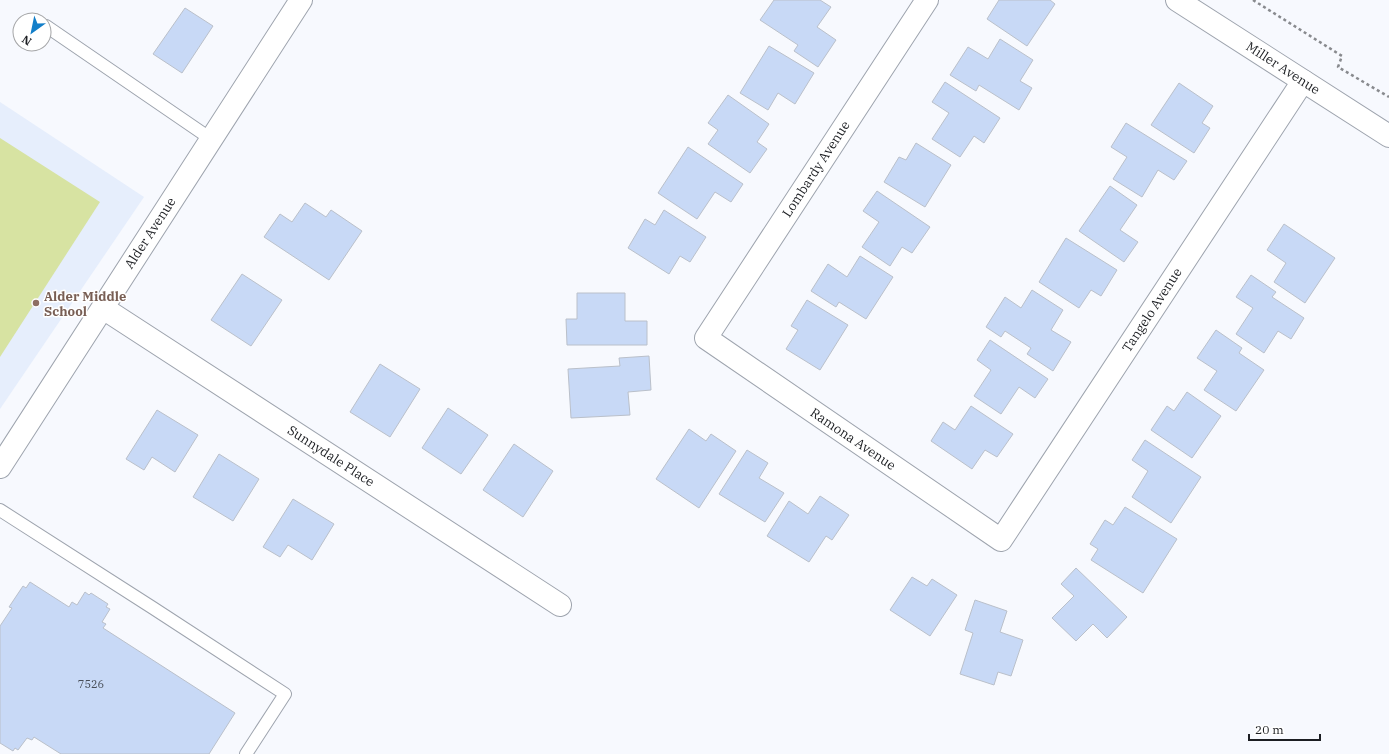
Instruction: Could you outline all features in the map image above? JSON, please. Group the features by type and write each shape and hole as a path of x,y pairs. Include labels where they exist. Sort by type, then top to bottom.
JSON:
{"street":[{"name":"Alder Avenue","path":"0,467 300,0"},
{"name":"Lombardy Avenue","path":"706,338 927,0"},
{"name":"Miller Avenue","path":"1177,0 1389,136"},
{"name":"Tangelo Avenue","path":"1001,540 1303,81"},
{"name":"Sunnydale Place","path":"103,308 560,605"},
{"name":"Ramona Avenue","path":"706,338 1001,540"}],"lane":[{"path":"52,30 211,139"},
{"path":"0,510 285,694 246,754"}],"path":[{"path":"1253,0 1342,56 1338,67 1389,97"}],"shaded area":[{"name":"Alder Middle School","path":"0,102 144,197 0,409"}],"green space":[{"path":"0,138 100,202 0,357"}],"building":[{"path":"774,0 820,0 831,7 817,27 836,40 818,67 794,51 798,45 760,20"},
{"path":"999,0 1050,0 1055,4 1027,46 987,19"},
{"path":"185,8 213,26 182,73 153,54"},
{"path":"1000,39 1033,60 1020,81 1032,88 1019,110 979,85 976,91 950,75 968,47 988,59"},
{"path":"769,46 814,73 795,104 778,93 768,110 740,93"},
{"path":"945,82 1000,118 984,143 974,136 960,157 932,139 949,113 932,102"},
{"path":"1179,83 1213,106 1202,123 1210,128 1194,153 1151,125"},
{"path":"728,95 769,124 757,142 767,149 750,173 708,144 718,130 708,123"},
{"path":"1126,123 1187,161 1174,180 1158,170 1142,197 1113,179 1127,157 1111,147"},
{"path":"916,143 951,165 925,207 884,182 899,157 906,160"},
{"path":"688,147 743,184 731,202 715,192 697,219 658,193"},
{"path":"1110,186 1137,205 1120,230 1138,242 1124,262 1079,231"},
{"path":"877,191 930,227 912,253 902,247 890,266 862,247 879,222 863,211"},
{"path":"305,203 326,217 331,210 362,231 329,280 264,237 280,214 292,222"},
{"path":"664,210 706,237 690,262 680,256 669,274 628,248 645,219 655,225"},
{"path":"1284,224 1335,258 1305,303 1274,282 1286,263 1267,250"},
{"path":"1066,238 1117,270 1101,296 1091,290 1079,308 1039,282"},
{"path":"860,256 893,277 866,319 839,302 836,307 811,291 828,264 847,277"},
{"path":"242,274 282,300 251,346 211,320"},
{"path":"1251,275 1276,292 1272,297 1304,318 1291,339 1278,331 1264,353 1236,334 1253,308 1236,297"},
{"path":"1032,290 1063,310 1051,330 1071,342 1053,371 1027,354 1031,348 1005,331 1001,337 986,327 1005,297 1021,308"},
{"path":"577,293 625,293 625,321 647,321 647,345 567,345 566,319 577,319"},
{"path":"807,300 848,325 820,370 786,349 798,330 791,326"},
{"path":"1216,330 1242,348 1239,353 1264,370 1236,411 1204,390 1217,371 1197,358"},
{"path":"990,340 1048,379 1035,398 1019,387 1001,414 974,396 991,370 977,360"},
{"path":"649,356 651,390 628,392 630,415 571,418 568,369 620,366 619,358"},
{"path":"380,364 420,389 390,437 350,412"},
{"path":"1187,392 1221,416 1192,458 1151,430 1167,406 1174,411"},
{"path":"971,406 1013,434 997,457 985,450 972,469 931,441 943,422 955,430"},
{"path":"448,408 488,435 461,474 422,448"},
{"path":"157,410 198,435 175,472 152,457 144,470 126,459"},
{"path":"689,429 706,441 711,434 736,451 699,508 656,479"},
{"path":"1145,440 1201,477 1171,523 1132,497 1148,471 1132,460"},
{"path":"514,444 553,471 523,517 483,490"},
{"path":"747,450 768,463 759,478 784,493 765,522 719,494"},
{"path":"219,454 259,479 233,521 193,497"},
{"path":"820,496 849,515 832,540 826,536 809,562 767,536 789,501 808,514"},
{"path":"293,499 334,524 312,560 288,545 280,557 263,547"},
{"path":"1125,507 1177,539 1143,593 1091,560 1098,549 1090,544 1105,520 1113,525"},
{"path":"1076,568 1127,617 1107,638 1093,624 1076,641 1052,618 1074,596 1061,584"},
{"path":"912,577 927,586 932,579 957,595 930,636 890,610"},
{"path":"30,582 69,607 72,602 77,605 85,592 89,595 91,593 108,604 106,607 110,609 102,622 106,624 103,628 235,713 209,754 61,754 34,737 32,740 27,738 18,750 15,748 13,751 0,743 0,626 12,608 9,607 23,586 26,588"},
{"path":"975,600 1007,611 1000,632 1023,640 1011,676 998,672 994,685 960,674 973,633 965,630"}],"place":[{"name":"Alder Middle School","path":"36,303"}]}
